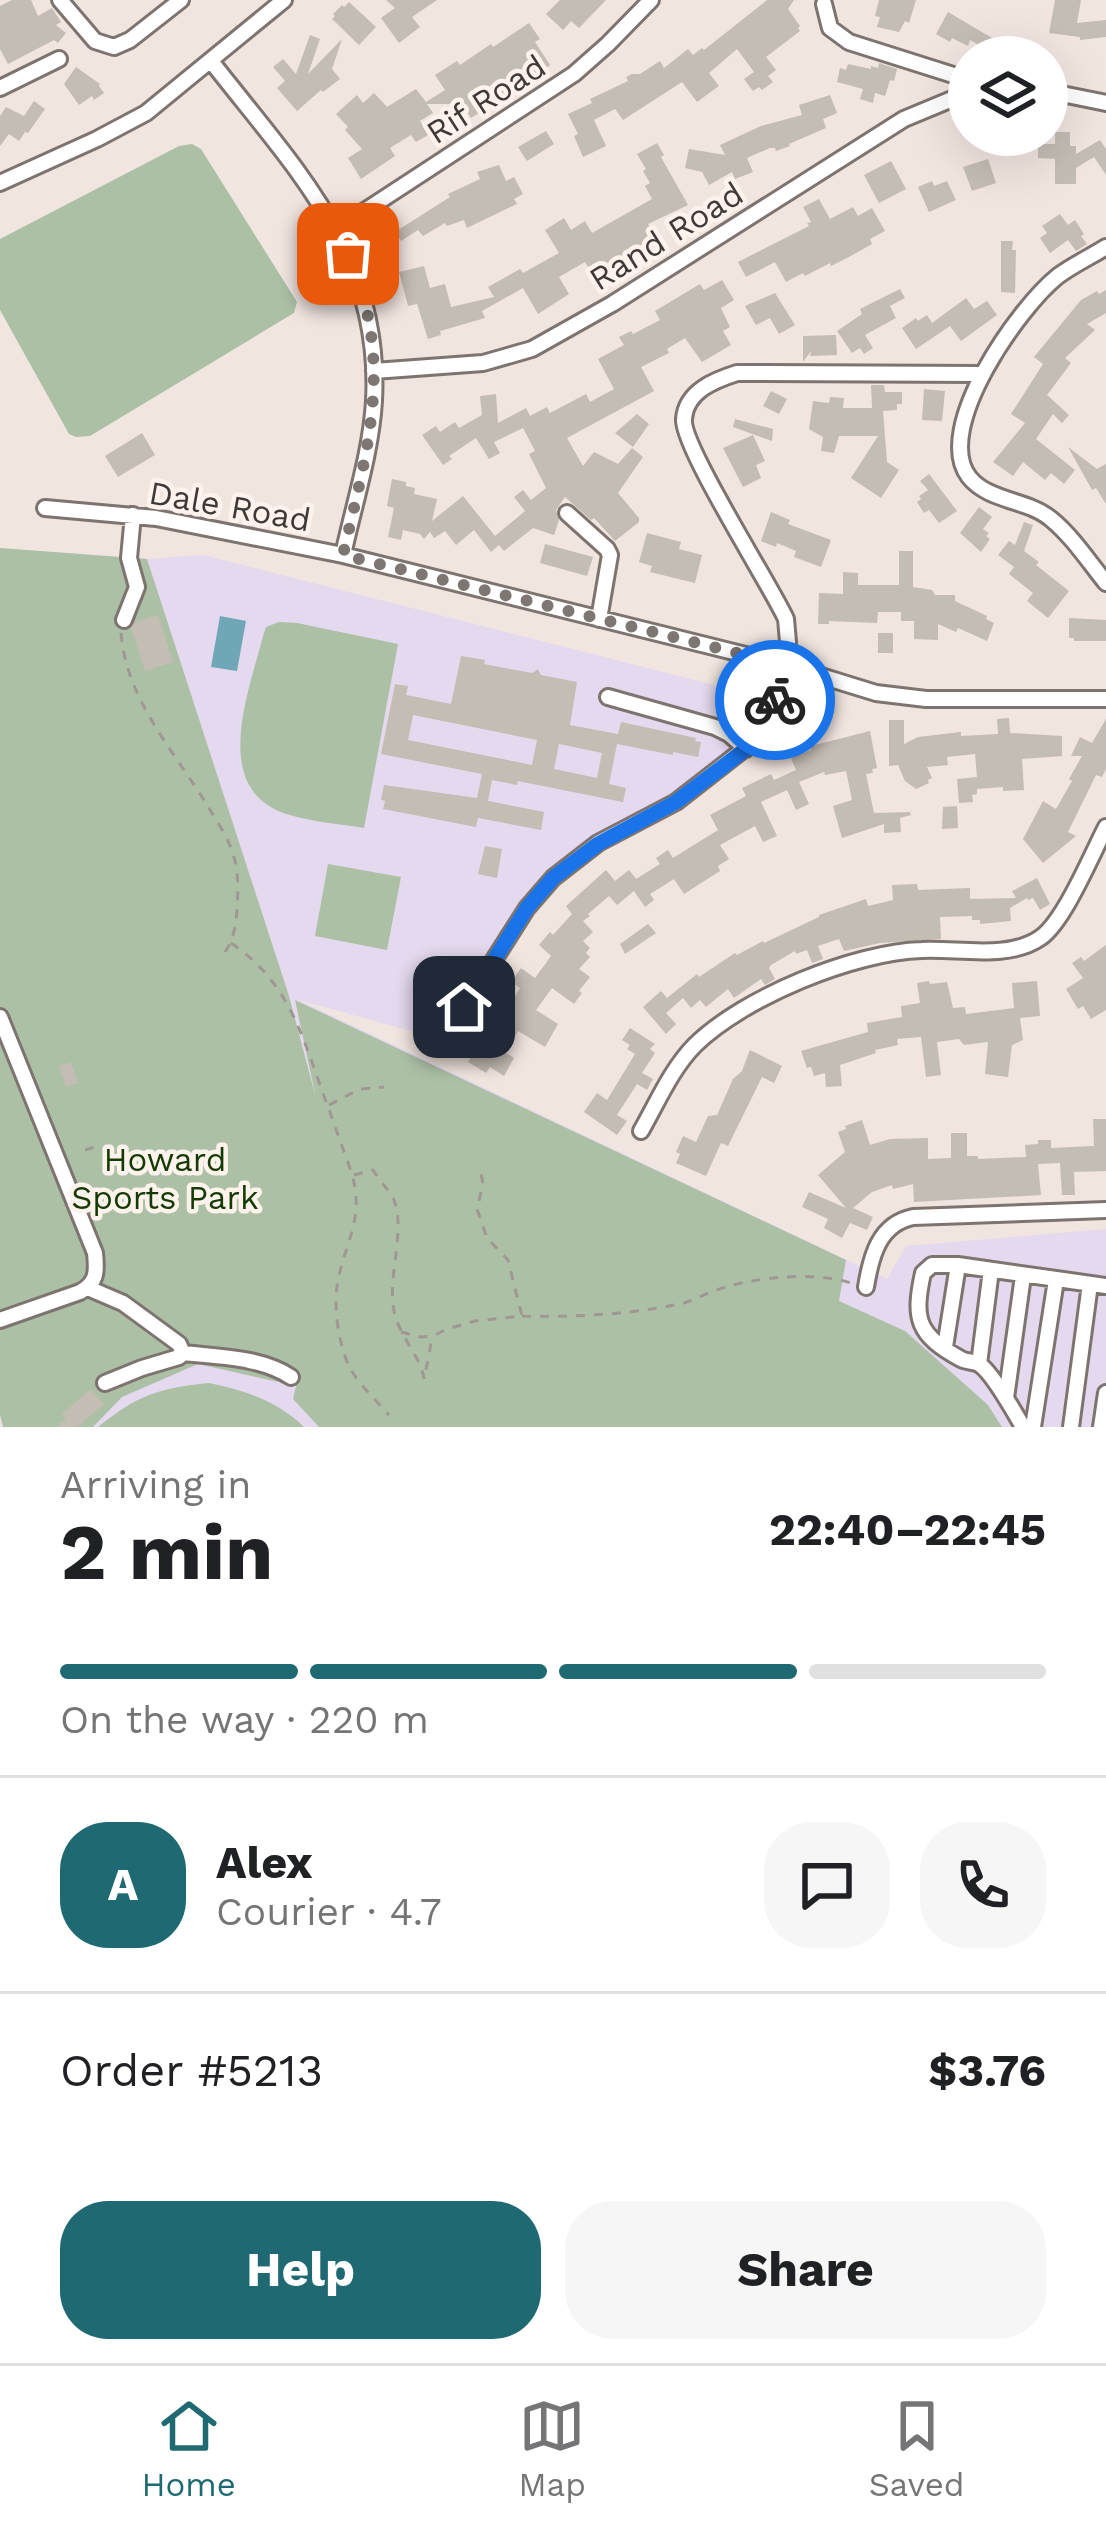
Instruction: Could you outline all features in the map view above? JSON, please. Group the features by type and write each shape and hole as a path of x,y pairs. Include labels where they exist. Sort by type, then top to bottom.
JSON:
{"street":[{"path":"60,0 95,41 114,47 181,0"},
{"path":"0,183 146,113 284,0"},
{"name":"Rif Road","path":"337,229 574,74 651,0"},
{"path":"824,4 830,28 849,42 948,73"},
{"path":"0,88 59,59"},
{"path":"211,61 337,229 371,322 370,433 343,555"},
{"path":"1068,95 1106,103"},
{"name":"Rand Road","path":"374,371 483,363 532,349 612,304 904,119 948,99"},
{"path":"1106,247 1059,276 995,349 959,443 964,471 974,483 1050,518 1106,583"},
{"path":"443,1040 527,908 553,878 598,844 676,802 746,749 769,721 788,642 786,619 694,452 683,419 702,387 737,373 982,374"},
{"name":"Dale Road","path":"45,508 207,526 343,555 782,664 876,693 926,699 1106,699"},
{"path":"567,514 610,555 599,619"},
{"path":"124,620 137,586 129,558 134,515"},
{"path":"608,697 715,727 746,749"},
{"path":"641,1131 693,1047 743,1010 798,982 893,952 1010,949 1041,938 1054,925 1106,827"},
{"path":"0,1017 94,1253 97,1272 88,1288 0,1320"},
{"path":"866,1287 869,1263 880,1238 900,1220 1106,1210"},
{"path":"945,1347 958,1265"},
{"path":"1023,1427 980,1364 967,1362 945,1347 919,1322 926,1268 958,1265 1098,1285 1071,1427"},
{"path":"980,1364 991,1270"},
{"path":"1006,1397 1023,1276"},
{"path":"1033,1427 1056,1280"},
{"path":"88,1288 123,1303 179,1344 183,1353"},
{"path":"183,1353 250,1361 291,1377"},
{"path":"105,1383 183,1353"},
{"path":"1101,1427 1106,1393"}],"path":[{"path":"124,620 125,658 144,708 232,849 237,868 236,926 225,952"},
{"path":"231,943 251,956 296,1016 352,1175 357,1191 355,1228 337,1283 336,1311 348,1366 388,1415"},
{"path":"327,1106 360,1089 384,1087"},
{"path":"86,1150 95,1147"},
{"path":"352,1175 373,1170 393,1197 399,1220 393,1309 401,1333 425,1371"},
{"path":"481,1173 477,1209 487,1238 508,1260 522,1316"},
{"path":"401,1333 433,1336 476,1322 522,1316 575,1317 654,1308 687,1303 746,1282 829,1276 866,1287"},
{"path":"425,1388 433,1336"}],"shaded area":[{"path":"0,548 147,559 203,555 773,700 761,737 553,878 443,1040 299,1000 887,1279 906,1246 1106,1229 1106,1427 3,1427"}],"green space":[{"path":"192,144 201,149 297,302 294,313 90,436 76,437 69,434 0,310 0,239 179,146"},
{"name":"Howard Sports Park","path":"0,548 147,559 289,996 316,1098 295,1000 846,1260 839,1301 905,1331 988,1405 1002,1427 319,1427 293,1399 296,1386 198,1364 122,1397 93,1427 3,1427"},
{"path":"279,622 398,644 364,828 290,815 265,803 249,785 240,738 244,711 266,627"},
{"path":"328,864 401,877 387,950 315,936"},
{"path":"209,1383 260,1398 304,1427 98,1427 149,1395"}],"water":[{"path":"220,616 246,621 237,671 211,667"}],"building":[{"path":"12,0 31,0 38,16 52,8 61,22 56,25 66,33 58,43 54,40 8,64 0,49 0,6"},
{"path":"386,0 437,0 412,17 420,27 399,43 381,18 395,8"},
{"path":"560,0 606,0 579,28 571,21 563,30 546,14"},
{"path":"767,0 794,0 788,9 800,26 800,31 766,57 776,70 768,76 773,82 753,91 744,79 754,72 737,49 709,73 719,86 697,102 682,82 623,120 615,109 594,120 606,146 583,157 568,114 628,81 626,77 632,74 660,61 664,68 688,49 693,55 704,50"},
{"path":"879,0 916,0 909,23 905,21 899,32 877,27"},
{"path":"1055,0 1081,0 1077,23 1106,20 1106,37 1080,40 1049,33"},
{"path":"349,2 376,27 359,45 332,19"},
{"path":"948,12 989,36 948,36 948,41 936,34"},
{"path":"529,23 550,65 502,101 491,85 473,97 482,111 471,118 462,104 427,104 433,113 420,121 428,135 416,142 411,135 390,148 395,156 361,179 348,158 362,149 336,114 357,95 363,103 374,93 387,107 416,89 426,102 445,90 435,75"},
{"path":"310,35 320,39 308,74 342,39 332,69 340,79 297,111 277,88 285,81 273,67 283,59 296,74"},
{"path":"879,63 897,69 885,96 875,93 873,103 860,99 863,89 837,82 840,68 846,70 848,64 871,69"},
{"path":"76,67 100,84 104,93 79,105 64,84"},
{"path":"830,95 837,113 823,119 826,128 790,146 747,158 753,172 735,179 732,172 709,185 702,172 685,168 689,149 725,155 720,145 761,126 802,115 799,105"},
{"path":"34,101 45,109 28,133 19,141 9,134 0,146 0,116 6,107 24,116"},
{"path":"546,131 554,144 527,161 518,147"},
{"path":"1070,132 1070,146 1076,146 1076,154 1100,140 1106,149 1106,175 1094,157 1076,168 1076,184 1055,184 1055,159 1038,158 1068,156"},
{"path":"657,143 688,205 648,224 656,239 593,275 585,262 559,277 569,294 538,314 523,288 482,311 485,318 428,339 417,304 408,306 399,272 424,266 430,288 445,284 451,307 494,297 488,287 559,253 545,230 564,218 571,230 585,221 592,233 652,199 645,186 650,183 646,169 637,154"},
{"path":"988,159 996,183 972,191 963,167"},
{"path":"891,161 906,189 879,203 864,175"},
{"path":"499,165 506,181 514,177 523,194 514,199 517,204 467,228 464,220 445,223 423,236 418,230 401,241 395,232 450,197 448,194 480,179 477,172"},
{"path":"932,181 934,186 947,181 956,200 929,212 918,187"},
{"path":"819,199 830,219 853,207 858,216 872,208 885,231 849,257 805,276 786,282 775,262 746,277 738,262 809,226 803,207"},
{"path":"1060,214 1068,225 1075,220 1087,244 1076,251 1068,240 1050,253 1040,238 1047,233 1042,226"},
{"path":"1001,241 1013,241 1012,250 1016,250 1015,293 1001,292"},
{"path":"722,280 734,300 721,308 730,327 723,331 731,345 702,362 685,338 667,349 669,353 641,367 654,391 567,438 583,466 594,452 618,464 632,448 643,457 618,493 639,522 615,541 565,497 556,510 559,520 554,535 533,528 504,551 499,545 491,552 474,530 456,545 445,531 434,538 430,532 424,539 403,530 401,540 388,537 394,508 387,506 392,479 415,488 414,494 437,499 432,521 463,496 495,536 525,511 514,497 523,490 531,500 546,488 529,454 535,451 523,428 494,442 500,453 489,459 476,438 443,465 422,435 436,426 440,432 455,422 459,428 482,415 480,396 496,394 498,423 526,408 530,416 547,407 550,413 586,394 590,402 614,389 598,359 624,345 619,337 660,320 655,311 700,284 704,290"},
{"path":"900,289 905,298 890,306 896,318 865,335 873,348 864,354 860,348 852,353 837,331 862,314 860,309"},
{"path":"1106,290 1106,313 1087,324 1095,330 1065,358 1071,363 1047,395 1069,415 1062,423 1053,414 1036,439 1075,470 1064,484 1051,473 1045,480 1023,462 1013,476 993,462 1025,423 1011,414 1043,364 1034,357 1081,300"},
{"path":"775,293 795,325 779,334 770,318 756,325 745,306"},
{"path":"966,298 974,309 987,301 997,315 961,341 950,326 916,349 902,328 927,315 932,323"},
{"path":"836,335 837,355 810,356 811,351 803,362 803,336"},
{"path":"871,385 884,385 885,392 902,392 897,410 883,411 887,462 899,470 881,498 851,478 878,436 839,436 834,453 821,451 823,437 809,429 813,401 844,398 843,408 872,408"},
{"path":"924,389 945,391 942,421 922,420"},
{"path":"771,391 787,399 779,414 763,406"},
{"path":"637,414 649,424 633,447 615,433"},
{"path":"735,419 773,429 772,441 733,427"},
{"path":"142,433 155,455 118,477 105,456"},
{"path":"753,435 765,461 756,465 761,478 743,487 723,448"},
{"path":"1068,447 1097,469 1106,464 1106,504 1096,488 1092,490"},
{"path":"929,474 957,511 939,523 917,502 928,490 920,481"},
{"path":"979,507 992,517 983,529 990,539 981,552 960,533"},
{"path":"771,512 790,520 788,524 831,540 821,567 794,557 796,551 761,541"},
{"path":"1024,522 1033,525 1024,551 1069,591 1048,618 1027,601 1033,593 1009,574 1014,567 998,555 1009,541 1015,545"},
{"path":"647,533 681,542 679,549 702,555 695,583 650,572 652,566 639,562"},
{"path":"545,544 593,557 587,576 540,563"},
{"path":"899,551 913,551 913,587 932,590 935,595 955,595 955,601 994,623 987,641 938,624 938,640 914,639 914,621 901,621 901,612 878,612 877,623 818,624 819,593 843,594 843,572 858,573 858,585 899,585"},
{"path":"158,615 173,662 145,671 131,628 135,622"},
{"path":"1069,618 1106,620 1106,641 1069,638"},
{"path":"878,633 893,633 893,653 878,653"},
{"path":"461,656 532,673 538,669 541,675 577,682 570,725 618,734 621,722 701,742 698,757 617,744 609,784 626,788 623,802 492,780 488,801 544,812 541,830 478,818 476,827 383,809 384,785 477,798 482,774 381,754 395,684 408,686 406,695 451,704","holes":["413,715 537,740 532,765 408,740","559,744 602,753 597,778 554,769"]},
{"path":"1009,718 1010,733 1062,736 1062,756 1022,759 1024,790 977,789 973,802 959,803 957,779 977,777 975,754 947,757 948,765 927,767 932,778 916,789 905,781 898,765 889,766 889,720 904,720 904,744 918,737 961,732 961,736 998,734 997,719"},
{"path":"1106,719 1106,769 1102,777 1096,775 1068,832 1076,836 1043,863 1023,839 1043,801 1056,809 1072,781 1082,756 1071,756 1080,737 1092,743"},
{"path":"870,731 877,768 866,774 874,813 910,812 900,818 901,832 884,833 884,824 842,838 833,806 852,800 846,771 824,772 799,782 809,804 796,810 787,790 761,802 777,836 763,842 755,826 720,845 729,859 718,866 720,871 684,894 674,879 650,894 654,900 645,907 634,891 617,905 609,896 588,914 583,921 593,932 583,941 590,948 586,953 590,957 579,969 590,977 574,1004 552,988 536,1010 558,1024 545,1047 518,1031 506,1053 514,1058 504,1076 490,1067 486,1073 468,1062 483,1035 490,1038 520,988 511,982 521,968 535,978 551,956 539,945 572,914 566,906 606,870 615,881 629,870 636,879 660,864 656,858 668,850 673,858 718,830 710,815 746,796 742,788 771,774 774,780 796,770 791,758 811,746"},
{"path":"957,806 958,828 942,829 943,807"},
{"path":"485,846 502,849 497,878 478,874"},
{"path":"1037,878 1050,904 1040,910 1033,898 1027,898 1010,908 1011,921 980,924 972,916 940,917 941,939 844,951 839,939 818,946 823,959 812,963 807,950 795,951 771,965 775,979 765,985 761,979 734,998 728,989 706,1007 700,1000 691,1008 683,998 666,1013 676,1024 666,1034 643,1007 661,991 667,998 735,953 819,915 866,899 868,906 893,900 892,885 917,884 918,890 970,888 970,899 1016,898 1012,891"},
{"path":"648,924 656,933 625,954 620,944"},
{"path":"1106,945 1106,1010 1091,1019 1066,989 1083,978 1072,963 1081,957 1084,961"},
{"path":"1037,981 1040,1016 1020,1018 1023,1040 1012,1045 1008,1077 985,1074 988,1042 964,1045 959,1039 937,1042 941,1075 926,1077 921,1037 897,1039 898,1045 840,1065 842,1086 826,1087 825,1073 814,1076 811,1067 807,1068 801,1051 868,1032 867,1023 902,1017 901,1006 920,1003 917,983 947,982 953,1008 965,1007 966,1014 1014,1008 1012,983"},
{"path":"630,1028 655,1044 650,1049 655,1053 642,1073 653,1079 647,1090 637,1084 617,1115 627,1121 617,1135 584,1112 597,1093 607,1100 635,1054 622,1040"},
{"path":"750,1050 782,1066 774,1083 762,1077 728,1146 721,1143 706,1176 676,1163 683,1136 696,1142 708,1116 717,1115"},
{"path":"71,1062 78,1083 66,1087 59,1066"},
{"path":"1093,1119 1106,1119 1106,1171 1074,1172 1075,1195 1062,1195 1060,1163 1038,1164 1041,1195 914,1202 913,1184 893,1189 892,1185 872,1192 853,1208 873,1217 867,1230 850,1223 842,1238 824,1228 828,1219 802,1207 809,1192 846,1208 818,1175 845,1152 838,1132 862,1120 870,1145 928,1138 928,1159 951,1158 951,1133 967,1133 967,1156 978,1159 1026,1157 1025,1145 1038,1144 1038,1140 1051,1140 1051,1148 1094,1146"},
{"path":"91,1389 104,1404 77,1427 56,1427 66,1419 62,1414"}],"way so far":[{"path":"348,254 371,322 374,401 343,555 782,664 775,700"}],"route":[{"path":"464,1007 527,908 553,878 598,844 676,802 746,749 762,734 775,700"}]}
